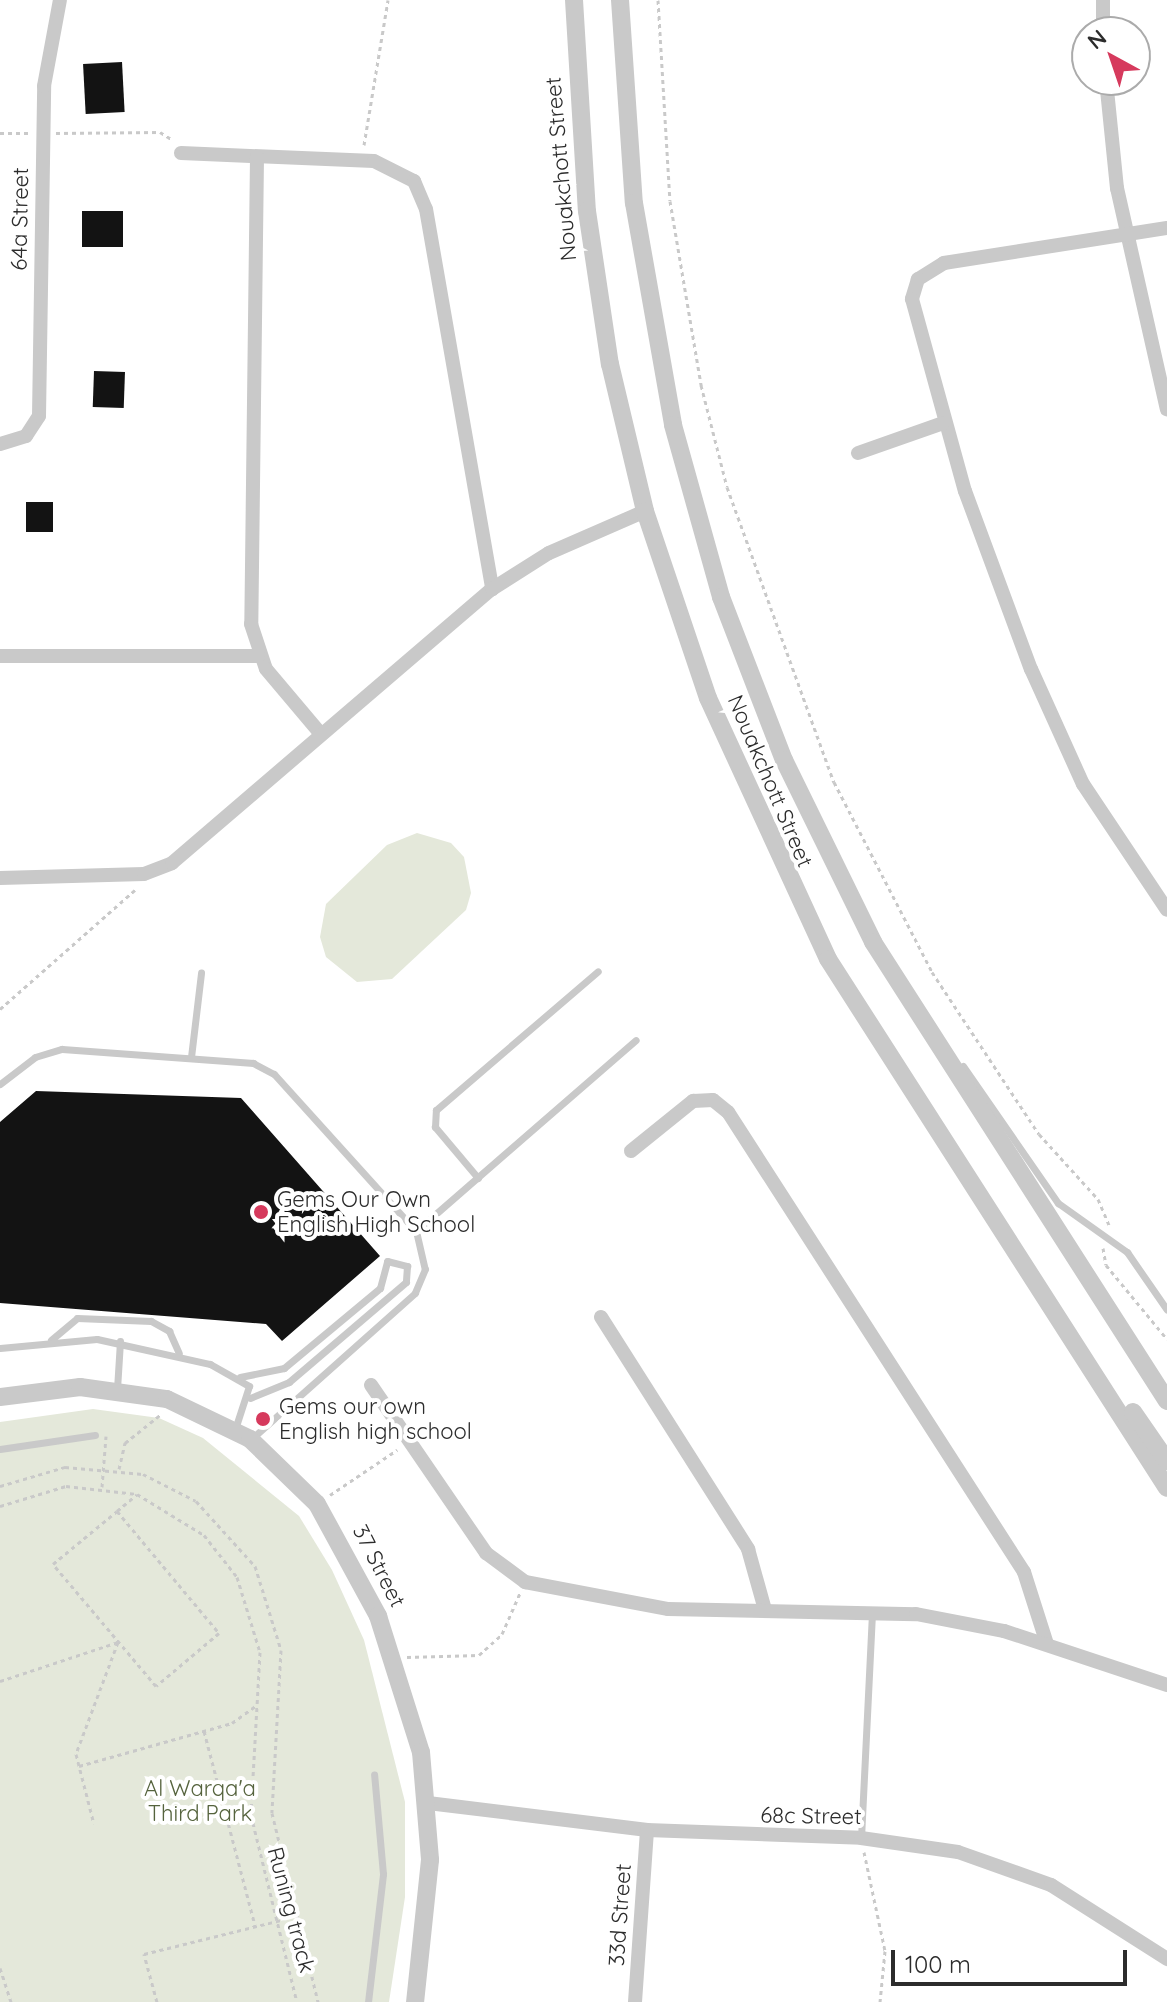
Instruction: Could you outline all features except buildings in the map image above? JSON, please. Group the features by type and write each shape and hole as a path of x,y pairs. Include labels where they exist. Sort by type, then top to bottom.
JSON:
{"street":[{"name":"64a Street","path":"0,444 26,436 40,404 46,51 60,0"},
{"name":"Nouakchott Street","path":"574,0 597,288 645,511 708,698 793,894 890,1058 1074,1338 1167,1488"},
{"name":"Nouakchott Street","path":"620,0 644,277 690,495 784,760 863,924 1167,1401"},
{"path":"1108,96 1126,235 1167,409"},
{"path":"181,153 362,161 403,171 422,194 492,589"},
{"path":"257,157 251,624 258,656 321,734"},
{"path":"1167,228 925,271 912,299 943,423 1056,727 1083,784 1167,910"},
{"path":"858,453 943,423"},
{"path":"0,878 159,870 492,589 549,553 645,511"},
{"path":"0,656 258,656"},
{"path":"631,1151 693,1101 713,1100 728,1112 1024,1572 1047,1644"},
{"path":"601,1317 748,1549 765,1610"},
{"path":"1074,1338 1167,1461"},
{"path":"371,1385 486,1553 525,1582 668,1609 872,1609 961,1621 1047,1644 1167,1685"},
{"name":"37 Street","path":"0,1397 43,1389 117,1389 167,1399 243,1434 317,1504 360,1577 393,1656 428,1803 427,1919 415,2002"},
{"name":"68c Street","path":"428,1803 647,1830 861,1838 1006,1866 1095,1908 1167,1959"},
{"name":"33d Street","path":"635,2002 647,1830"}],"lane":[{"path":"863,924 881,939 1058,1203 1105,1237 1154,1289 1167,1310"},
{"path":"478,1178 435,1127 436,1110 598,971"},
{"path":"191,1057 201,973"},
{"path":"416,1231 636,1040"},
{"path":"0,1084 35,1057 62,1049 253,1063 274,1074 416,1231 425,1269 415,1293 243,1434"},
{"path":"0,1348 51,1340 120,1341 179,1353 240,1377 284,1368 380,1288 387,1261 407,1266 406,1282 289,1382 250,1398"},
{"path":"1154,1289 1167,1290"},
{"path":"51,1340 77,1318 151,1321 169,1331 179,1353"},
{"path":"117,1389 120,1341"},
{"path":"240,1377 250,1398 243,1434"},
{"path":"0,1449 95,1435"},
{"path":"861,1838 872,1609"},
{"path":"368,2002 383,1874 374,1774"}],"path":[{"path":"362,161 388,0"},
{"path":"658,0 676,247 730,499 855,832 997,1073 1106,1211 1106,1265 1167,1339"},
{"path":"0,133 160,132 181,153"},
{"path":"0,1009 159,870"},
{"path":"119,1469 125,1443 159,1418 167,1399"},
{"path":"95,1435 108,1436 102,1487"},
{"path":"317,1504 409,1442"},
{"path":"0,1486 65,1467 106,1467 170,1486 219,1520 268,1593 281,1650 272,1813 318,2002"},
{"name":"Runing track","path":"0,1506 54,1488 102,1487 137,1494 194,1526 237,1577 260,1652 251,1815 281,1920 297,2002"},
{"path":"117,1511 219,1633 156,1686 53,1564 137,1494"},
{"path":"393,1656 479,1655 502,1634 525,1582"},
{"path":"0,1681 118,1642"},
{"path":"94,1824 79,1766 79,1734 118,1642"},
{"path":"79,1766 232,1723 256,1705"},
{"path":"204,1731 255,1926"},
{"path":"861,1838 885,1951 880,2002"},
{"path":"157,2002 144,1954 281,1920"},
{"path":"0,1968 11,2002"}],"green space":[{"path":"417,833 451,843 464,857 471,893 466,910 392,979 357,982 326,957 320,937 326,904 387,845"},
{"name":"Al Warqa'a Third Park","path":"93,1409 159,1418 203,1438 299,1516 332,1570 364,1640 405,1802 405,1897 389,2002 0,2002 0,1422"}],"place":[{"name":"Gems Our Own English High School","path":"261,1212"},
{"name":"Gems our own English high school","path":"263,1419"}]}
